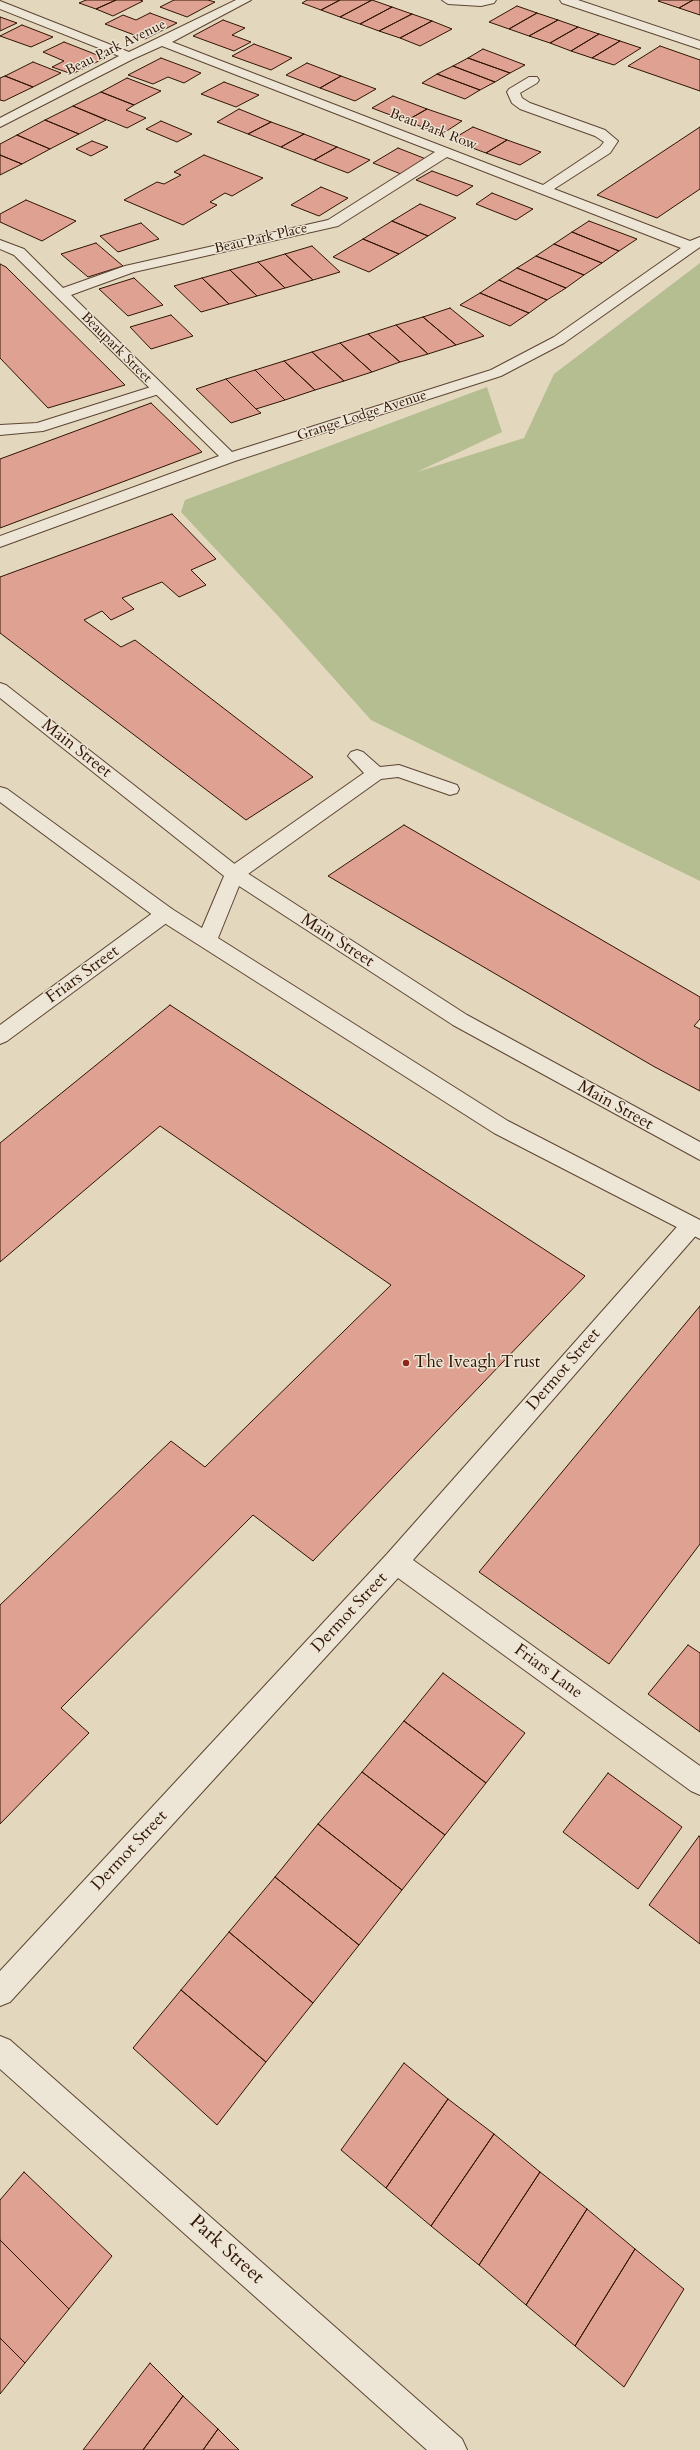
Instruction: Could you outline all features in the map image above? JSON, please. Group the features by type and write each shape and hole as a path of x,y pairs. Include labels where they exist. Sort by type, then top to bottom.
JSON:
{"street":[{"name":"Beau Park Avenue","path":"0,123 129,56 162,42 245,0"},
{"path":"448,0 481,2 490,0"},
{"path":"566,0 700,44"},
{"path":"0,5 129,56"},
{"name":"Beau Park Row","path":"162,42 544,190 696,244"},
{"path":"532,80 513,92 516,100 525,106 600,132 611,141 606,150 544,190"},
{"name":"Beau Park Place","path":"62,293 130,269 333,223 445,152"},
{"name":"Beaupark Street","path":"0,244 19,252 62,293 157,390 229,458"},
{"name":"Grange Lodge Avenue","path":"0,542 229,458 496,373 559,340 696,244"},
{"path":"0,430 38,428 157,390"},
{"name":"Main Street","path":"0,690 234,874 460,1020 700,1152"},
{"path":"357,756 376,774"},
{"path":"207,940 234,874 376,774 399,771 450,789"},
{"path":"0,793 165,914 501,1128 695,1228"},
{"name":"Friars Street","path":"0,1036 165,914"},
{"name":"Dermot Street","path":"0,1992 396,1562 695,1228"},
{"name":"Friars Lane","path":"396,1562 700,1782"},
{"name":"Park Street","path":"0,2050 451,2450"}],"green space":[{"path":"700,263 700,881 371,720 279,617 181,512 185,500 487,387 502,432 417,472 524,438 554,374"}],"building":[{"path":"86,0 116,0 96,9 79,3"},
{"path":"116,0 143,1 113,16 96,9"},
{"path":"174,0 208,0 215,2 187,17 160,7"},
{"path":"307,0 340,0 321,10 302,3"},
{"path":"340,0 372,0 340,17 321,10"},
{"path":"372,0 392,7 360,24 340,17"},
{"path":"693,0 679,8 658,1"},
{"path":"693,0 700,0 700,15 679,8"},
{"path":"517,6 537,13 509,29 489,22"},
{"path":"392,7 412,14 379,31 360,24"},
{"path":"150,13 177,23 145,39 105,24 123,15 136,20"},
{"path":"537,13 558,20 529,36 509,29"},
{"path":"412,14 432,21 400,38 379,31"},
{"path":"0,17 17,23 0,31"},
{"path":"223,20 245,28 232,35 251,42 234,51 193,36"},
{"path":"558,20 578,27 550,43 529,36"},
{"path":"432,21 452,29 420,46 400,38"},
{"path":"22,25 53,37 31,47 0,36"},
{"path":"578,27 599,34 571,51 550,43"},
{"path":"599,34 620,41 592,58 571,51"},
{"path":"620,41 641,48 614,65 592,58"},
{"path":"64,42 105,58 72,74 52,67 64,61 43,52"},
{"path":"254,44 292,58 271,70 232,56"},
{"path":"660,46 700,60 700,91 628,66"},
{"path":"483,49 525,65 510,73 468,58"},
{"path":"161,58 201,73 184,83 168,77 153,84 128,75"},
{"path":"468,58 510,73 495,82 453,66"},
{"path":"33,62 61,73 33,87 5,76"},
{"path":"307,63 341,76 320,88 286,75"},
{"path":"453,66 495,82 480,90 437,74"},
{"path":"437,74 480,90 465,99 422,83"},
{"path":"5,76 33,87 4,101 0,100 0,78"},
{"path":"341,76 376,89 355,101 320,88"},
{"path":"127,78 161,91 134,105 101,92"},
{"path":"224,82 259,95 236,107 201,94"},
{"path":"101,92 134,105 126,110 146,118 127,128 73,106"},
{"path":"393,96 427,109 406,121 372,108"},
{"path":"73,106 106,120 79,134 45,120"},
{"path":"239,109 271,122 248,134 217,122"},
{"path":"427,109 462,121 442,134 406,121"},
{"path":"45,120 79,134 50,149 17,135"},
{"path":"161,121 192,134 177,142 146,129"},
{"path":"271,122 304,134 281,147 248,134"},
{"path":"473,127 507,140 486,153 451,140"},
{"path":"700,127 700,189 657,218 597,195"},
{"path":"304,134 337,147 314,160 281,147"},
{"path":"17,135 50,149 22,164 0,155 0,144"},
{"path":"507,140 541,152 520,165 486,153"},
{"path":"92,141 108,147 91,156 76,149"},
{"path":"337,147 370,160 348,173 314,160"},
{"path":"398,148 426,159 401,174 373,163"},
{"path":"0,155 22,164 0,175"},
{"path":"204,155 263,178 232,196 225,193 210,202 217,205 183,225 124,200 157,182 164,184 181,175 174,172"},
{"path":"432,171 473,186 457,196 416,180"},
{"path":"321,187 348,198 319,216 291,205"},
{"path":"492,193 533,209 516,220 476,204"},
{"path":"26,200 76,221 42,241 0,222 0,214"},
{"path":"420,204 456,218 428,236 392,221"},
{"path":"392,221 428,236 399,254 363,239"},
{"path":"589,221 637,239 619,251 572,232"},
{"path":"141,223 159,239 118,252 100,236"},
{"path":"572,232 619,251 602,263 554,244"},
{"path":"363,239 399,254 369,272 333,257"},
{"path":"96,243 123,266 88,277 61,254"},
{"path":"554,244 602,263 584,275 536,256"},
{"path":"312,246 340,272 313,280 285,254"},
{"path":"285,254 313,280 285,288 258,262"},
{"path":"536,256 584,275 566,288 517,268"},
{"path":"258,262 285,288 257,296 230,270"},
{"path":"0,264 6,267 125,385 48,408 0,358"},
{"path":"517,268 566,288 547,300 499,280"},
{"path":"230,270 257,296 229,304 202,278"},
{"path":"134,278 163,305 128,316 99,289"},
{"path":"202,278 229,304 201,312 174,286"},
{"path":"499,280 547,300 529,313 480,293"},
{"path":"480,293 529,313 510,326 460,305"},
{"path":"450,308 484,336 456,345 423,317"},
{"path":"171,315 193,336 151,349 130,327"},
{"path":"423,317 456,345 428,354 396,325"},
{"path":"396,325 428,354 400,362 368,334"},
{"path":"368,334 400,362 372,372 340,343"},
{"path":"340,343 372,372 344,381 312,352"},
{"path":"312,352 344,381 315,390 284,361"},
{"path":"284,361 315,390 285,400 255,370"},
{"path":"255,370 285,400 256,409 226,379"},
{"path":"226,379 261,413 231,423 196,389"},
{"path":"151,403 202,452 0,528 0,459"},
{"path":"172,514 216,559 191,570 206,585 179,597 162,582 122,598 134,609 111,620 102,611 84,620 121,647 135,640 313,777 246,820 0,633 0,577"},
{"path":"404,825 700,997 700,1019 694,1026 700,1029 700,1091 653,1066 328,876"},
{"name":"The Iveagh Trust","path":"170,1005 585,1276 313,1561 253,1515 61,1708 89,1733 0,1824 0,1605 171,1441 205,1467 391,1285 160,1126 0,1262 0,1143"},
{"path":"700,1306 700,1544 609,1664 479,1572"},
{"path":"688,1645 700,1653 700,1732 648,1694"},
{"path":"443,1673 525,1733 486,1783 404,1721"},
{"path":"404,1721 486,1783 445,1835 362,1772"},
{"path":"362,1772 445,1835 402,1890 318,1824"},
{"path":"608,1773 682,1827 638,1889 563,1832"},
{"path":"318,1824 402,1890 359,1945 275,1877"},
{"path":"699,1836 700,1837 700,1944 649,1905"},
{"path":"275,1877 359,1945 313,2003 229,1932"},
{"path":"229,1932 313,2003 266,2062 181,1990"},
{"path":"181,1990 266,2062 217,2125 133,2048"},
{"path":"404,2063 448,2099 386,2188 341,2150"},
{"path":"448,2099 494,2134 431,2226 386,2188"},
{"path":"494,2134 540,2172 479,2265 431,2226"},
{"path":"24,2172 112,2256 69,2309 0,2240 0,2200"},
{"path":"540,2172 587,2209 526,2305 479,2265"},
{"path":"587,2209 635,2249 575,2346 526,2305"},
{"path":"0,2240 69,2309 25,2363 0,2338"},
{"path":"635,2249 684,2289 624,2387 575,2346"},
{"path":"0,2338 25,2363 0,2394"},
{"path":"150,2363 183,2396 143,2450 83,2450"},
{"path":"183,2396 218,2429 203,2450 143,2450"},
{"path":"218,2429 239,2450 203,2450"}],"place":[{"name":"The Iveagh Trust","path":"406,1363"}]}
